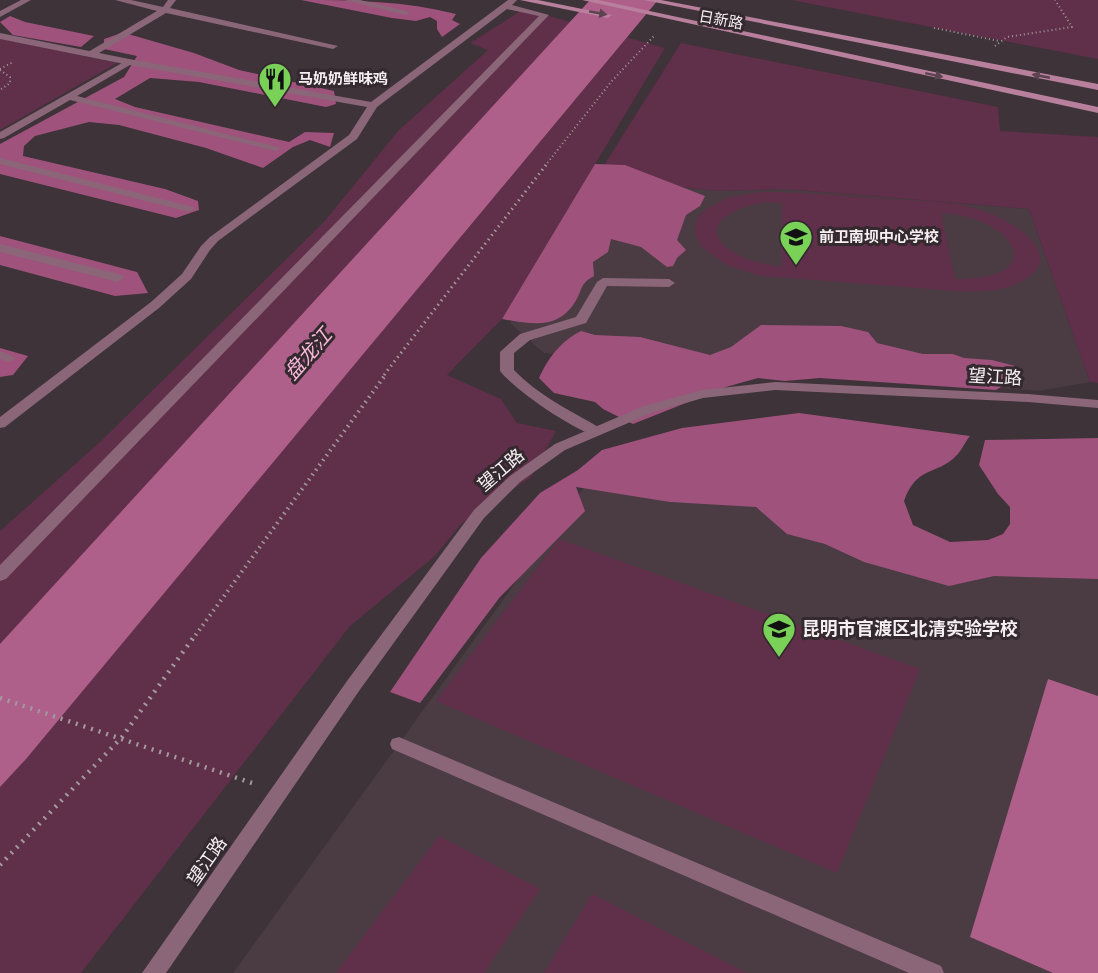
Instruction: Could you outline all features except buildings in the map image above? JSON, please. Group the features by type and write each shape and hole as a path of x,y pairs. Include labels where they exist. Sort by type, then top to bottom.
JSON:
{"main road":[{"name":"日新路","path":"524,0 662,21 877,63 1098,110"},
{"name":"日新路","path":"586,0 662,21"},
{"name":"日新路","path":"648,0 680,2 1098,87"}],"street":[{"path":"0,14 27,0"},
{"path":"119,0 333,45"},
{"path":"91,54 165,10 172,0"},
{"path":"348,0 406,12"},
{"path":"0,424 155,305 186,276 214,239 353,137 374,105 509,3 545,15 0,575"},
{"path":"0,4 14,7"},
{"path":"0,36 129,62 374,105"},
{"path":"0,136 129,62"},
{"path":"70,97 276,148"},
{"path":"0,161 189,209"},
{"path":"0,248 118,278"},
{"path":"597,432 524,387 507,371 507,352 525,337 581,320 603,282 669,283"},
{"name":"望江路","path":"153,973 279,792 479,514 515,479 560,447 649,409 702,394 775,386 1028,398 1098,404"},
{"path":"399,744 933,973"}],"path":[{"path":"934,28 999,41 1007,37 1072,27 1054,0"},
{"path":"0,865 122,737 283,512 435,307 611,81 662,21"},
{"path":"0,90 10,83 10,77 0,69 8,65"},
{"path":"0,698 122,737 279,792"}],"shaded area":[{"path":"301,0 359,1 418,6 456,14 452,20 460,24 442,37 437,29 437,21 430,17 416,21 392,18"},
{"path":"791,0 1098,0 1098,59"},
{"path":"524,9 665,48 502,319 447,375 501,399 517,423 556,431 531,477 461,524 435,556 350,626 81,973 0,973 0,531 100,442 324,222 398,131 488,50 470,43"},
{"path":"10,16 25,22 94,36 81,47 13,35 0,22"},
{"path":"139,27 128,34 194,53 239,70 334,91 336,104 326,107 199,82 150,78 115,99 135,107 289,142 305,132 334,133 330,147 310,140 293,147 263,168 206,148 119,125 89,122 35,136 24,146 23,156 165,189 198,201 199,210 176,218 0,174 0,144 124,77 137,56 104,49 104,39"},
{"path":"0,38 117,63 0,130"},
{"path":"681,43 998,107 1000,131 1098,137 1098,383 1090,382 1029,209 784,189 719,191 596,178"},
{"path":"595,164 625,165 705,196 700,206 686,215 677,240 686,250 677,258 673,266 667,267 641,247 611,239 608,252 593,262 594,276 584,285 568,311 560,317 543,323 502,319"},
{"name":"前卫南坝中心学校","path":"596,178 719,191 784,189 1029,209 1090,382 1039,391 544,353 510,323"},
{"path":"763,192 794,193 933,201 967,206 989,213 1016,227 1037,247 1040,258 1037,269 1024,280 1008,287 983,291 762,276 726,265 702,247 696,237 695,227 698,218 705,210 729,197","holes":["765,202 782,203 782,267 741,257 723,244 717,235 717,227 722,219 742,208","941,213 967,217 988,225 1004,235 1013,248 1013,259 1005,270 986,277 955,279"]},
{"path":"0,236 137,272 148,293 115,296 0,265"},
{"path":"761,325 841,326 868,332 877,343 923,354 953,354 964,358 992,360 1015,366 1012,380 996,390 820,378 785,381 758,378 726,387 633,424 603,409 595,402 554,393 539,378 556,351 581,331 595,335 640,337 710,355 731,347"},
{"path":"0,348 28,356 13,375 0,377"},
{"path":"799,413 970,436 958,454 949,462 921,476 909,490 904,501 913,525 950,542 988,540 1003,534 1010,524 1010,507 998,494 979,465 985,440 1098,438 1098,579 994,576 949,586 864,562 825,544 787,534 756,507 670,502 576,487 585,511 500,597 420,703 390,692 481,558 540,493 578,470 602,450 682,428"},
{"name":"昆明市官渡区北清实验学校","path":"596,471 694,488 844,535 1098,572 1098,973 233,973"},
{"path":"559,539 920,669 837,873 436,701"},
{"path":"439,836 540,889 484,973 336,973"},
{"path":"592,894 747,973 544,973"}],"water":[{"name":"盘龙江","path":"590,0 658,0 26,759 0,787 0,644"},
{"path":"1048,679 1098,696 1098,973 1053,973 970,937"}],"place":[{"name":"马奶奶鲜味鸡","path":"275,108"},
{"name":"前卫南坝中心学校","path":"796,266"},
{"name":"昆明市官渡区北清实验学校","path":"779,658"}]}
